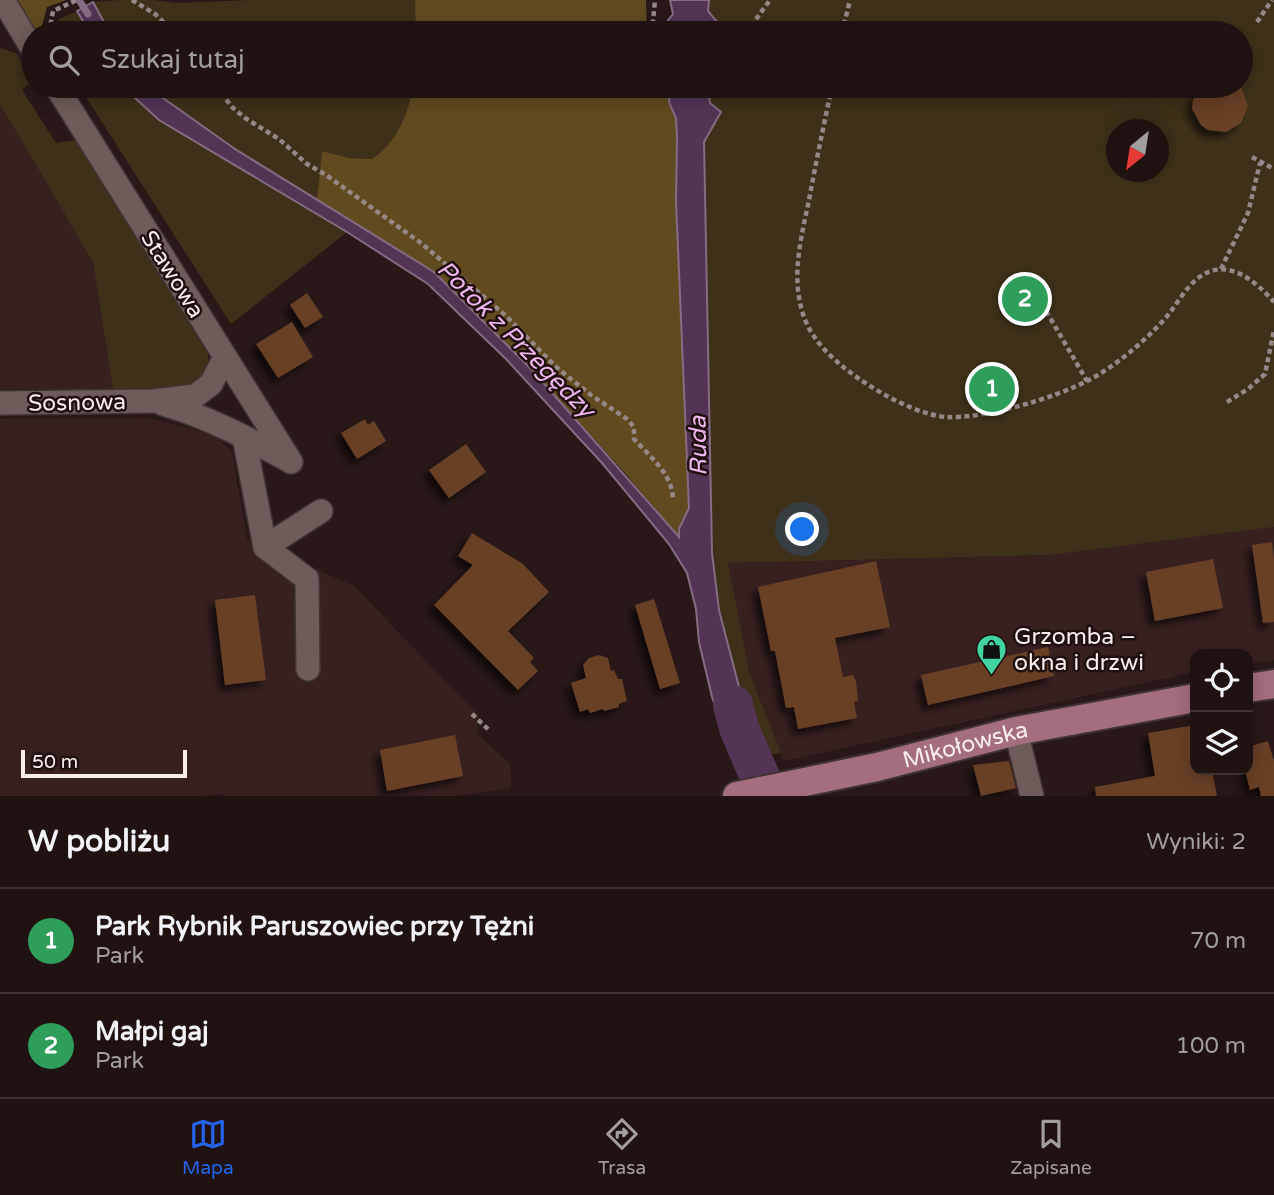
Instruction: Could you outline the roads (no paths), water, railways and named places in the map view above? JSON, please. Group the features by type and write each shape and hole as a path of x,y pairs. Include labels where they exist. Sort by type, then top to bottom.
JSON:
{"main road":[{"path":"1253,687 1274,684"},
{"name":"Mikołowska","path":"737,796 877,767 1016,731 1190,699"}],"street":[{"path":"2,0 21,31"},
{"name":"Stawowa","path":"63,98 291,462 244,437"},
{"path":"225,357 211,384 195,405 244,437 265,547 307,579 308,669"},
{"name":"Sosnowa","path":"0,403 153,401 195,405 251,399"},
{"path":"265,547 320,510"},
{"path":"1016,731 1032,796"}],"water":[{"path":"670,0 709,0 708,11 716,21 667,21 673,14"},
{"path":"93,2 103,21 83,21 77,11"},
{"path":"135,98 163,98 235,149 434,272 532,370 679,537 679,529 689,508 676,201 677,138 676,118 669,98 709,98 710,103 721,112 704,142 712,553 719,610 757,756 733,759 712,697 687,573 669,544 602,463 506,359 428,284 347,232 159,120"}],"waterway":[{"name":"Potok z Przegędzy","path":"79,0 88,14"},
{"name":"Ruda","path":"733,705 739,728 768,796"}],"place":[{"name":"Małpi gaj","path":"1025,299"},
{"name":"Park Rybnik Paruszowiec przy Tężni","path":"992,389"},
{"name":"Grzomba – okna i drzwi","path":"991,676"}]}
